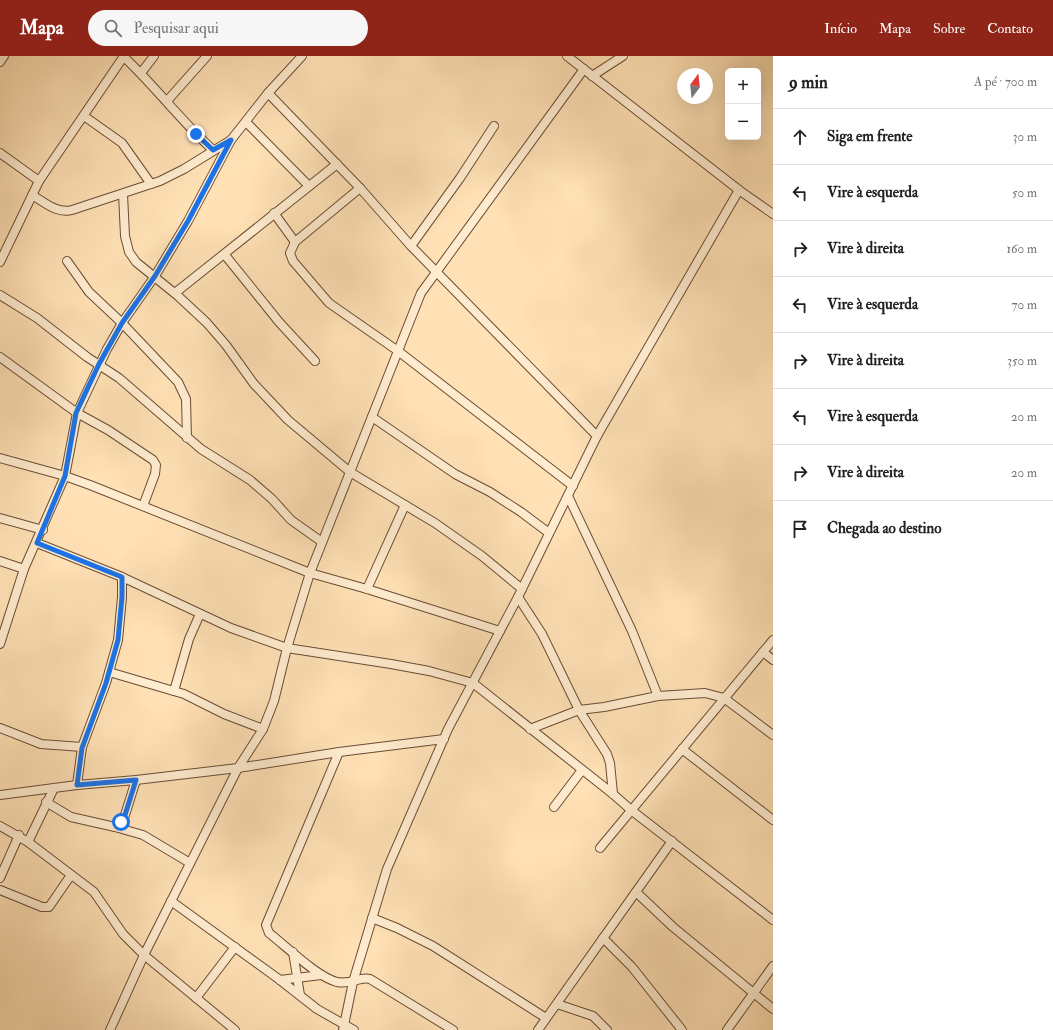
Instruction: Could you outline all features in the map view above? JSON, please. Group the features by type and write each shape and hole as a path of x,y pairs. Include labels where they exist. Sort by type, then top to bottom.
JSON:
{"street":[{"path":"0,62 4,56"},
{"path":"0,262 39,181 124,56 167,101 187,126 213,150"},
{"path":"141,73 154,56"},
{"path":"167,101 207,56"},
{"path":"0,644 4,623 24,569 43,530 65,476 76,413 99,364 122,323 155,276 188,221 231,140 268,93 302,56"},
{"path":"567,56 739,190 773,214"},
{"path":"592,76 624,56"},
{"path":"112,1029 144,955 190,863 238,768 263,729 274,701 287,648 310,573 421,293 584,69"},
{"path":"268,93 360,188 410,246 597,436"},
{"path":"84,116 122,143 151,184"},
{"path":"246,122 309,186"},
{"path":"410,246 460,178 494,126"},
{"path":"32,194 56,209 67,212 151,184 184,169 231,140"},
{"path":"0,153 39,181"},
{"path":"175,293 225,255 274,213 337,164"},
{"path":"360,188 295,242 290,253 293,261 318,292 343,314 398,351 574,486"},
{"path":"343,1028 353,982 387,869 444,739 518,597 574,486 597,436 739,190"},
{"path":"123,194 124,236 129,252 136,262 175,293 207,323 226,345 254,384 288,420 350,472 482,556 522,589"},
{"path":"274,213 295,242"},
{"path":"225,255 282,326 315,361"},
{"path":"67,261 89,292 122,323 178,382 186,399 187,438"},
{"path":"0,295 37,318 87,357 119,378 187,438 213,458 250,480 272,499 291,520 322,542"},
{"path":"0,357 76,413 108,430 141,452 156,465 155,474 143,506"},
{"path":"372,417 455,474 490,492 521,512 549,534"},
{"path":"0,458 65,476 310,573 367,589 500,631"},
{"path":"568,496 632,630 658,696"},
{"path":"367,589 404,505"},
{"path":"0,518 43,530"},
{"path":"37,543 122,577 231,628 287,648 414,668 473,683 631,810 773,920"},
{"path":"0,561 24,569"},
{"path":"77,785 82,748 109,672 119,632 122,577"},
{"path":"518,597 542,634 579,710 609,759 613,794"},
{"path":"174,691 189,639 200,614"},
{"path":"600,848 773,640"},
{"path":"764,652 773,660"},
{"path":"109,672 174,691 263,729"},
{"path":"530,729 579,710 604,707 658,696 705,693 724,698 773,735"},
{"path":"0,728 41,744 82,748"},
{"path":"0,795 77,785 136,780 238,768 339,752 444,739"},
{"path":"682,749 773,820"},
{"path":"339,752 266,925 269,933 321,975 339,982 353,982 362,978 370,979 453,1030"},
{"path":"554,807 582,770"},
{"path":"115,827 125,815 136,780"},
{"path":"28,842 54,788"},
{"path":"46,802 71,817 143,835 190,863"},
{"path":"0,826 28,842 94,892 123,934 144,955 235,1030"},
{"path":"0,878 19,836"},
{"path":"538,1030 672,841"},
{"path":"0,890 42,907 48,907 72,875"},
{"path":"636,892 673,927 773,1009"},
{"path":"171,901 343,1028 354,1030"},
{"path":"372,918 397,928 432,946 546,1018"},
{"path":"603,938 632,967 682,1030"},
{"path":"196,998 235,947"},
{"path":"293,952 300,996"},
{"path":"727,1030 773,966"},
{"path":"280,980 321,975"},
{"path":"556,1004 593,1016 607,1030"}],"route":[{"path":"121,822 125,815 136,780 77,785 82,748 106,683 118,640 121,617 122,577 37,543 65,476 76,413 99,364 122,323 155,276 188,221 231,140 213,150 196,134"}]}
